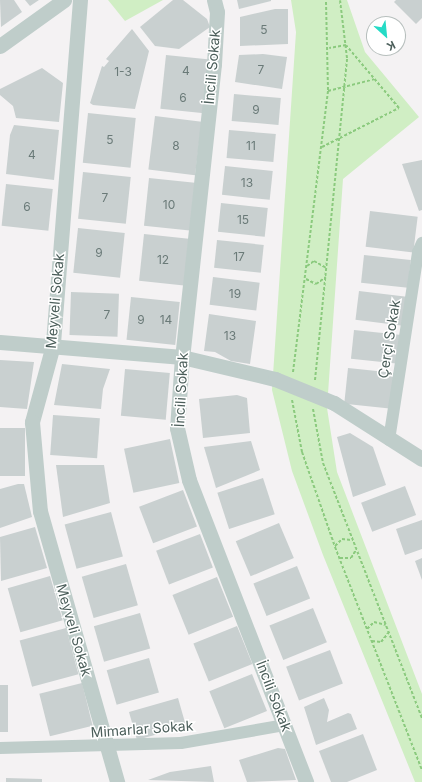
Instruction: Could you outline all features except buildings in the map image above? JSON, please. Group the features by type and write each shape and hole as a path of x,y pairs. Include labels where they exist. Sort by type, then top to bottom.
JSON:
{"street":[{"path":"0,46 64,0"},
{"name":"Meyveli Sokak","path":"80,0 53,346 32,422 40,511 117,782"},
{"name":"İncili Sokak","path":"214,0 217,12 214,64 182,357 177,428 189,480 306,782"},
{"name":"Çerçi Sokak","path":"389,440 418,252 422,243"},
{"path":"0,342 182,357 292,386 334,403 389,440 422,459"},
{"name":"Mimarlar Sokak","path":"0,748 106,747 181,743 285,725"}],"path":[{"path":"326,0 329,48 328,91 292,386 292,410 302,452 335,547 422,770"},
{"path":"340,0 346,45 344,88 313,395 320,450 352,540 422,718"},
{"path":"329,48 346,45"},
{"path":"321,148 399,108 346,45"},
{"path":"328,91 375,79"},
{"path":"306,267 314,261 326,268"},
{"path":"306,278 316,284 326,276"},
{"path":"335,547 342,539 352,540"},
{"path":"340,558 351,558 356,550"},
{"path":"367,630 374,622 387,626"},
{"path":"371,640 381,642 389,631"}],"green space":[{"path":"108,0 163,0 125,21"},
{"path":"291,0 347,0 366,56 368,56 419,117 343,179 327,408 337,472 422,694 422,782 415,782 323,555 292,471 272,390 296,32"}]}
